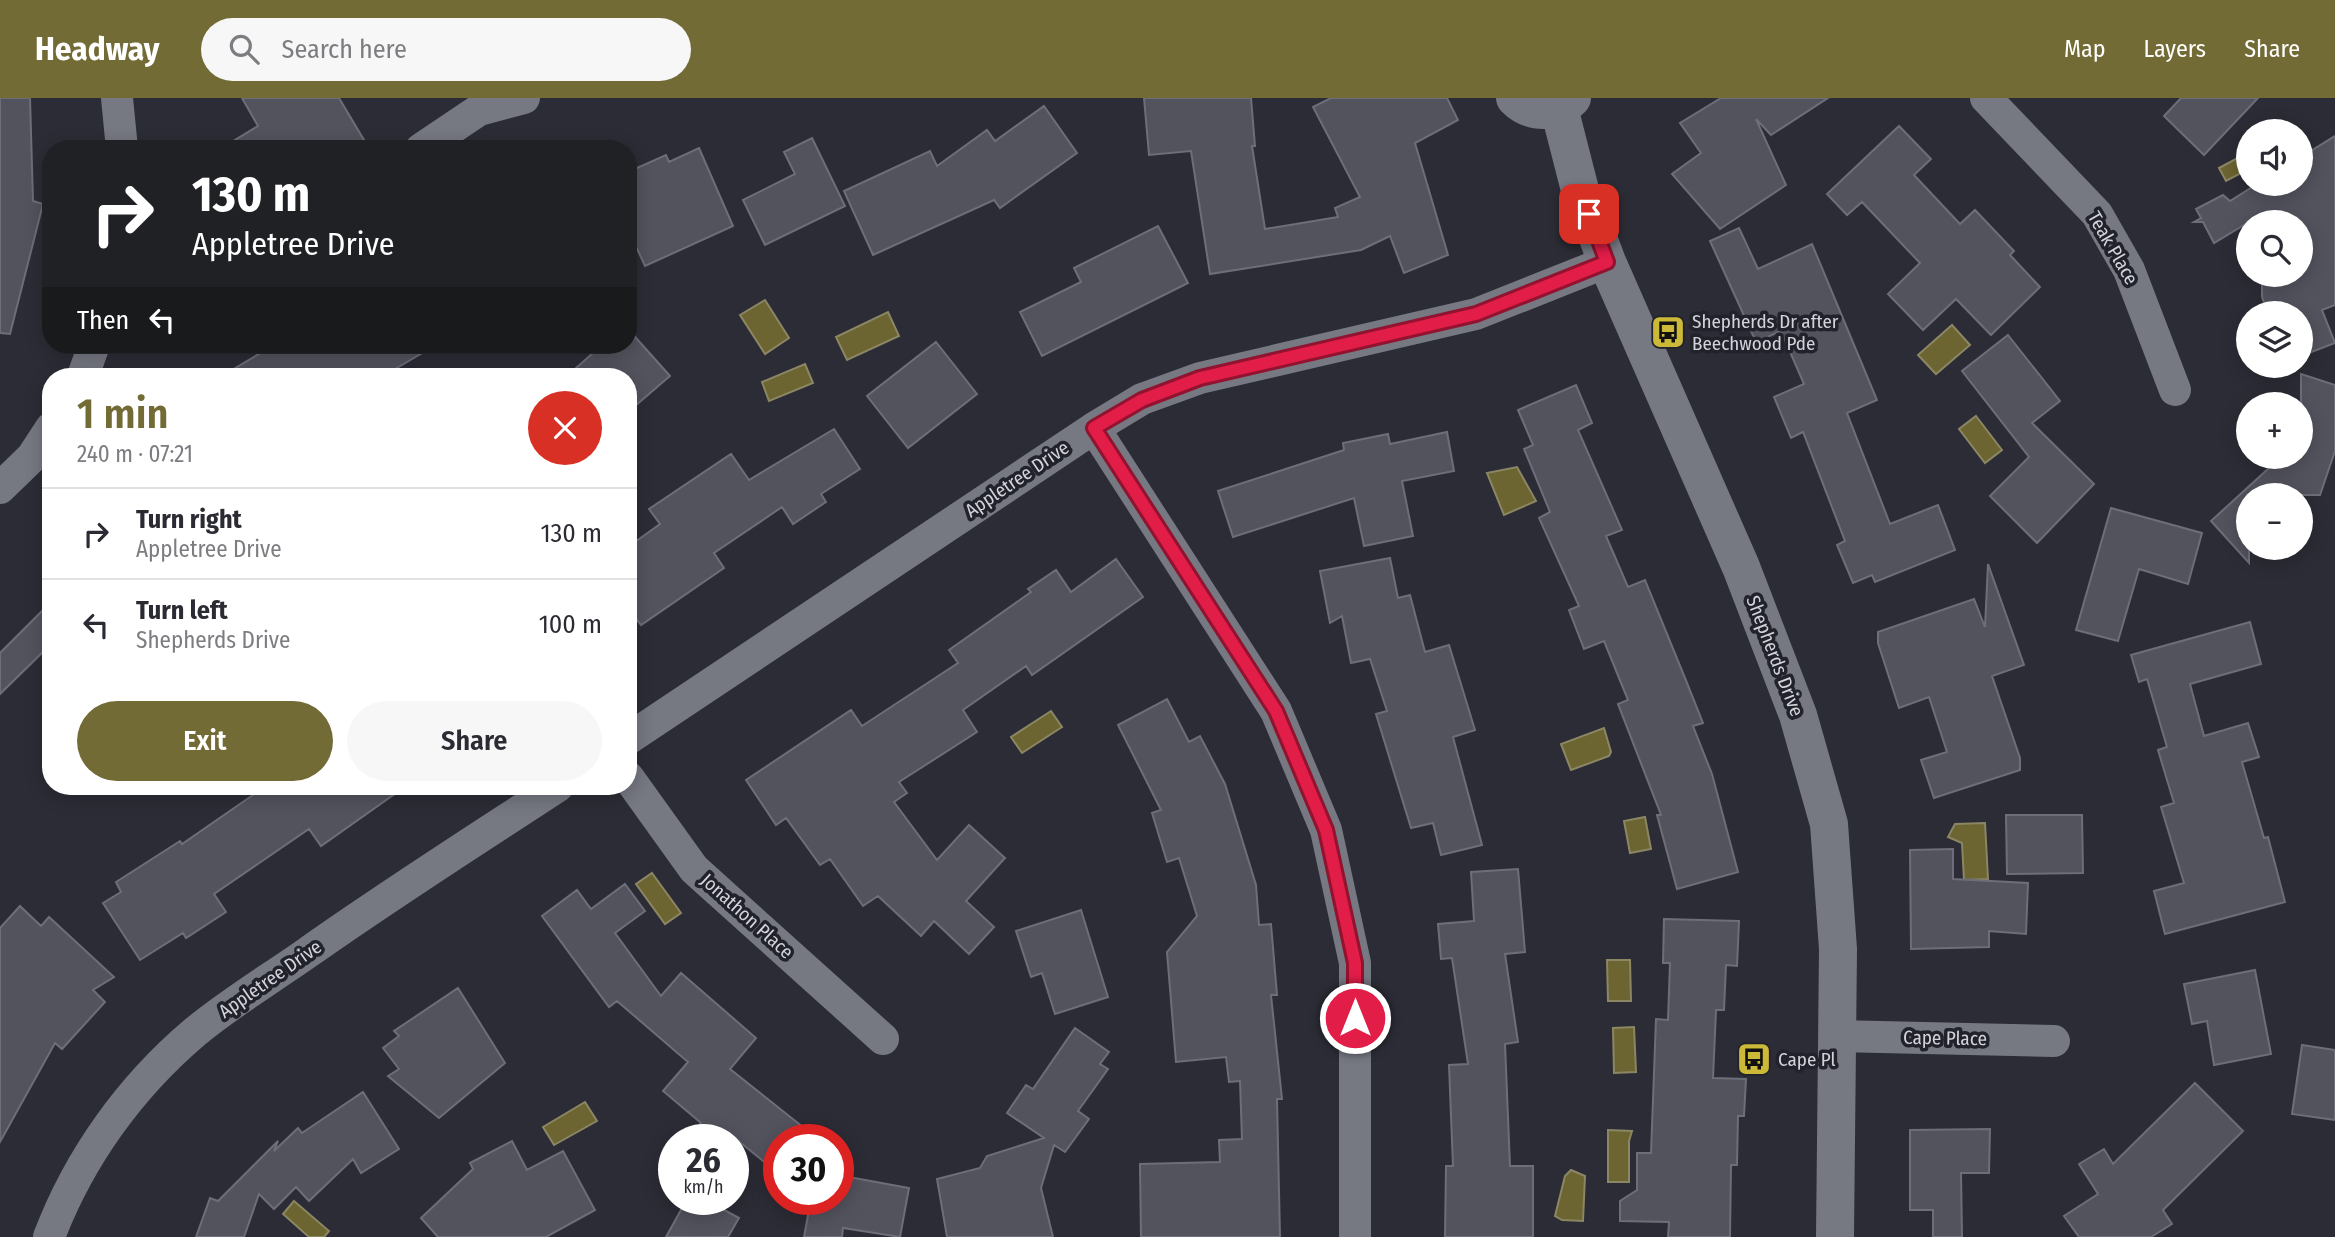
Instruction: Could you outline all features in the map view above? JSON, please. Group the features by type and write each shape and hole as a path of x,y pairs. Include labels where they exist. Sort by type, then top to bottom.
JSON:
{"main road":[{"path":"1515,98 1532,109 1546,111 1566,103"},
{"name":"Shepherds Drive","path":"1566,103 1580,190 1607,262 1741,567 1798,715 1829,824 1836,888 1835,1237"}],"street":[{"path":"117,98 121,140"},
{"path":"434,140 479,110 524,98"},
{"name":"Teak Place","path":"1986,98 2097,214 2129,271 2175,390"},
{"name":"Appletree Drive","path":"637,733 1094,428 1142,400 1200,378 1476,314 1607,262"},
{"path":"1094,428 1276,711 1326,830 1355,963 1355,1237"},
{"path":"0,488 32,457 42,442"},
{"name":"Jonathon Place","path":"637,790 694,869 883,1039"},
{"name":"Appletree Drive","path":"49,1237 58,1213 101,1134 144,1082 195,1032 335,933 544,795"},
{"name":"Cape Place","path":"1836,1036 2054,1041"}],"shaded area":[{"path":"2236,159 2236,176 2226,181 2219,168"},
{"path":"765,300 789,338 765,354 740,315"},
{"path":"888,312 899,336 847,360 836,337"},
{"path":"1952,325 1970,345 1936,374 1918,355"},
{"path":"805,364 813,383 769,401 762,382"},
{"path":"1976,416 2002,450 1985,463 1959,429"},
{"path":"1517,467 1536,501 1504,515 1487,473"},
{"path":"1051,711 1062,727 1022,753 1011,737"},
{"path":"1604,728 1611,752 1609,756 1571,770 1561,744"},
{"path":"1645,817 1651,849 1630,853 1624,821"},
{"path":"1985,823 1988,879 1964,880 1962,843 1948,837 1955,824"},
{"path":"652,873 681,913 665,924 636,884"},
{"path":"1607,960 1630,960 1631,1001 1608,1001"},
{"path":"1634,1027 1636,1072 1614,1073 1613,1028"},
{"path":"585,1102 597,1121 554,1145 543,1127"},
{"path":"1608,1130 1632,1131 1629,1141 1629,1182 1608,1182"},
{"path":"1571,1170 1585,1176 1583,1221 1562,1220 1555,1216 1565,1176"},
{"path":"294,1201 329,1231 324,1237 309,1237 283,1214"}],"building":[{"path":"0,98 30,98 33,201 42,204 42,208 10,334 0,333"},
{"path":"242,98 339,98 364,140 235,140 258,126"},
{"path":"1144,98 1251,98 1255,146 1252,146 1265,229 1338,217 1335,208 1360,197 1313,107 1331,98 1447,98 1458,120 1415,143 1448,255 1404,273 1390,236 1361,250 1210,274 1191,151 1149,155"},
{"path":"1721,98 1828,98 1771,135 1756,119 1786,185 1720,229 1672,174 1701,153 1680,123"},
{"path":"2181,98 2258,98 2204,155 2164,116"},
{"path":"1044,106 1077,153 1000,208 994,200 873,255 844,191 930,151 937,166 987,130 995,141"},
{"path":"1899,126 1931,159 1914,175 1960,224 1975,210 2014,251 2010,255 2040,287 1991,335 1956,299 1923,330 1888,294 1920,263 1862,202 1847,215 1827,194"},
{"path":"2335,136 2335,305 2322,310 2335,343 2313,351 2313,301 2264,301 2262,287 2313,287 2313,210 2236,210 2236,230 2214,243 2203,222 2194,222 2201,218 2196,209 2223,195 2230,201 2238,196 2313,196 2313,150"},
{"path":"812,138 845,206 765,245 743,200 795,174 784,152"},
{"path":"699,148 733,226 645,266 637,249 637,168 666,155 669,162"},
{"path":"1158,226 1188,283 1042,356 1020,312 1081,282 1074,268"},
{"path":"1739,228 1758,269 1812,244 1877,400 1847,413 1890,524 1938,505 1955,550 1875,582 1872,575 1853,583 1837,545 1845,541 1803,432 1791,438 1774,397 1804,384 1781,331 1756,342 1710,241"},
{"path":"2008,335 2060,401 2032,423 2094,484 2037,543 1990,496 2029,457 1962,371"},
{"path":"637,339 670,376 637,404 637,368 576,368 592,354 637,354"},
{"path":"936,342 977,394 908,448 867,396"},
{"path":"259,354 421,354 397,368 235,368"},
{"path":"2301,378 2313,378 2335,385 2335,451 2320,495 2313,495 2313,483 2253,483 2268,469 2313,469 2313,392 2301,392"},
{"path":"1576,385 1592,423 1578,430 1622,530 1606,536 1628,587 1645,580 1703,723 1693,726 1712,774 1738,872 1677,889 1657,815 1661,815 1618,704 1628,700 1604,641 1584,649 1569,610 1579,606 1539,518 1550,512 1524,449 1533,445 1518,410"},
{"path":"834,429 860,469 821,494 826,502 793,524 782,507 714,553 724,568 641,625 637,619 637,541 660,524 649,509 731,454 749,480"},
{"path":"1447,432 1454,471 1402,481 1413,536 1364,546 1354,498 1233,537 1218,491 1344,450 1343,443 1388,434 1390,444"},
{"path":"2236,498 2236,549 2211,521"},
{"path":"2111,508 2202,533 2188,584 2139,569 2118,641 2076,630"},
{"path":"1390,558 1398,598 1410,595 1425,652 1449,645 1475,730 1453,737 1482,845 1441,855 1433,823 1411,828 1376,714 1387,711 1370,659 1351,663 1342,616 1330,623 1320,571"},
{"path":"1116,559 1143,597 1032,675 1026,666 963,710 977,732 899,782 907,793 894,802 937,860 969,825 1005,858 966,901 994,927 969,954 934,921 921,936 878,896 863,906 830,859 820,865 786,818 776,825 746,780 851,710 862,726 958,663 949,650 1031,592 1028,589 1056,570 1071,592"},
{"path":"1988,564 2024,665 1992,676 2020,758 2020,770 1934,798 1921,760 1947,752 1929,697 1899,708 1878,643 1878,632 1974,599 1985,627"},
{"path":"42,611 42,653 0,694 0,653"},
{"path":"2250,622 2261,664 2190,684 2204,736 2248,723 2259,757 2242,762 2264,838 2268,837 2285,902 2165,934 2154,891 2184,883 2161,807 2174,803 2158,750 2167,747 2147,679 2139,682 2131,655"},
{"path":"1167,699 1189,742 1200,736 1225,784 1256,885 1259,925 1271,924 1277,995 1271,995 1282,1099 1277,1099 1280,1237 1141,1237 1140,1164 1220,1162 1219,1140 1242,1139 1240,1081 1229,1082 1226,1057 1176,1062 1167,952 1197,916 1179,858 1167,862 1152,813 1161,810 1118,725"},
{"path":"253,795 393,795 321,846 309,829 214,894 226,912 186,938 183,933 140,960 103,903 121,892 116,882 180,841 182,844"},
{"path":"2006,815 2082,815 2083,873 2007,874"},
{"path":"1953,849 1953,879 2028,883 2026,934 1989,931 1989,947 1911,949 1910,850"},
{"path":"1518,869 1525,952 1505,954 1518,1042 1505,1044 1510,1166 1533,1166 1533,1237 1445,1237 1446,1166 1453,1166 1449,1065 1468,1064 1452,958 1441,959 1438,924 1474,921 1471,872"},
{"path":"625,884 645,911 615,933 661,996 681,973 756,1038 730,1069 799,1124 763,1124 763,1161 749,1150 749,1124 700,1124 663,1091 688,1062 617,1001 609,1007 542,916 577,890 591,909"},
{"path":"20,906 41,926 49,917 114,977 93,990 105,1002 62,1049 55,1043 0,1142 0,928"},
{"path":"1081,910 1108,997 1055,1014 1042,973 1031,977 1016,931"},
{"path":"1664,919 1739,921 1737,966 1726,965 1724,1010 1716,1010 1713,1078 1746,1079 1744,1116 1738,1116 1737,1165 1731,1165 1730,1237 1668,1237 1669,1222 1620,1221 1620,1201 1637,1190 1637,1153 1651,1153 1656,1019 1668,1020 1670,963 1663,963"},
{"path":"2255,970 2271,1054 2214,1065 2207,1021 2192,1024 2184,984"},
{"path":"458,988 505,1063 439,1118 388,1076 399,1069 383,1048 399,1036 394,1031"},
{"path":"1075,1028 1109,1052 1100,1064 1108,1069 1078,1111 1089,1119 1065,1152 1054,1145 1041,1188 1053,1237 947,1237 937,1179 980,1168 987,1156 1044,1138 1007,1113 1026,1085 1033,1089"},
{"path":"2302,1045 2335,1050 2335,1120 2292,1114"},
{"path":"2195,1083 2243,1131 2163,1210 2172,1224 2151,1237 2079,1237 2064,1216 2098,1194 2079,1164 2104,1149 2113,1164"},
{"path":"363,1092 399,1149 361,1173 353,1159 309,1201 296,1187 274,1209 259,1194 244,1237 196,1237 210,1198 218,1201 278,1141 274,1151 298,1128 302,1133"},
{"path":"1990,1129 1989,1173 1961,1173 1962,1237 1933,1237 1933,1210 1910,1210 1910,1130"},
{"path":"512,1141 527,1170 563,1151 595,1210 546,1237 438,1237 421,1218 473,1169 470,1163"},
{"path":"854,1178 909,1188 900,1237 843,1228 842,1237 804,1237 808,1215 854,1215"},
{"path":"678,1215 733,1215 739,1218 728,1237 666,1237"}],"place":[{"name":"Shepherds Dr after Beechwood Pde","path":"1668,332"},
{"name":"Cape Pl","path":"1754,1059"}],"route":[{"path":"1355,1018 1355,963 1326,830 1276,711 1094,428 1142,400 1200,378 1476,314 1607,262 1589,214"}]}
